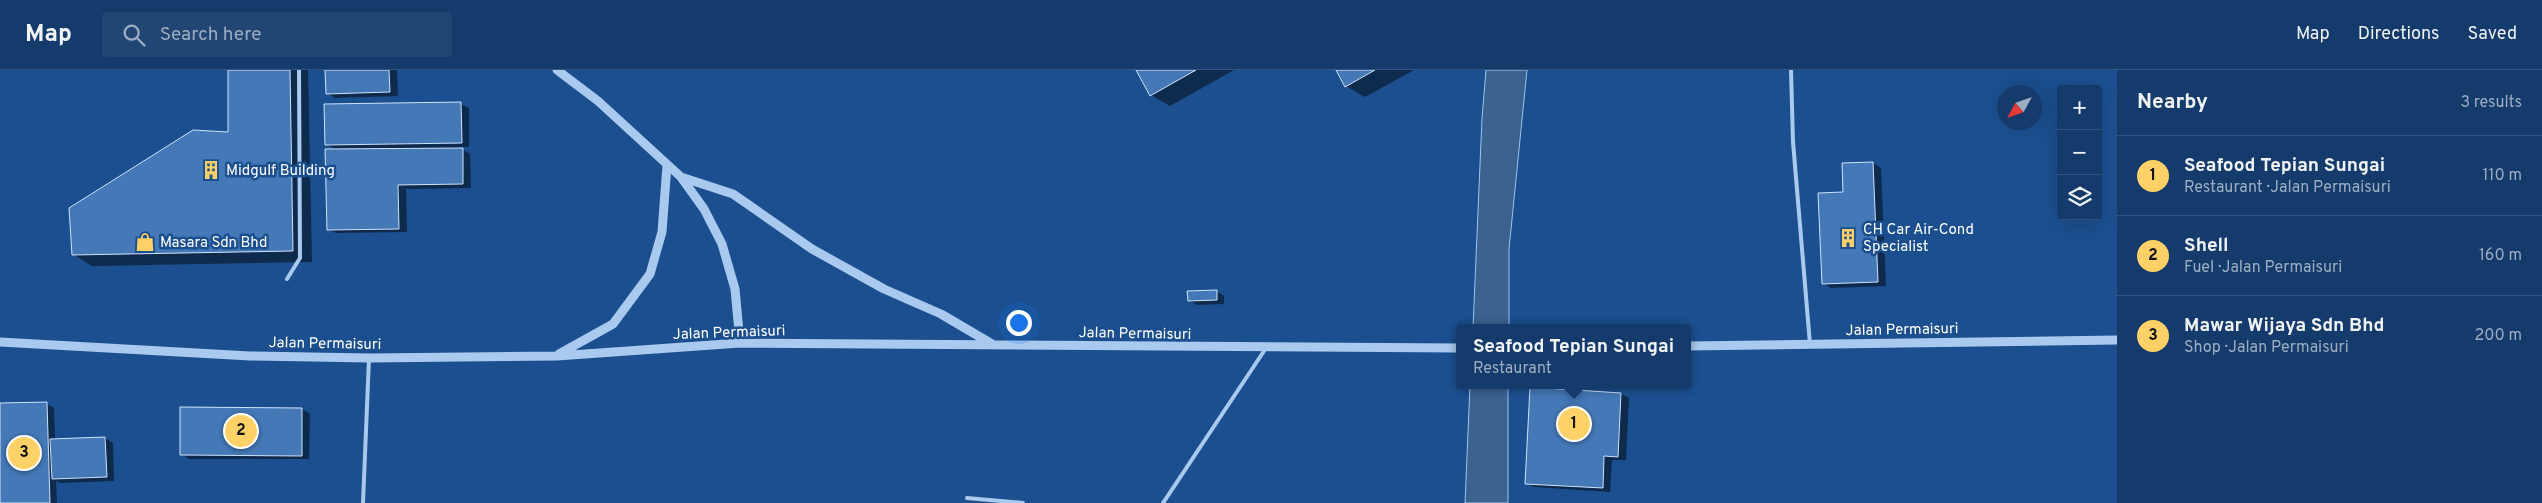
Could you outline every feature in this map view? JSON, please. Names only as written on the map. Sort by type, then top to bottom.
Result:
[{"type":"street","points":[[557,70],[598,101],[681,177],[704,209],[722,244],[735,289],[740,343]]},
{"type":"street","points":[[557,356],[613,324],[650,274],[662,232],[667,165]]},
{"type":"street","points":[[681,177],[732,194],[812,249],[884,289],[941,314],[994,345]]},
{"type":"street","name":"Jalan Permaisuri","points":[[1691,346],[2117,340]]},
{"type":"street","name":"Jalan Permaisuri","points":[[0,342],[250,356],[369,358],[557,356],[740,343],[1456,348]]},
{"type":"lane","points":[[287,279],[300,258],[299,70]]},
{"type":"lane","points":[[1791,70],[1792,142],[1810,344]]},
{"type":"lane","points":[[1163,503],[1266,348]]},
{"type":"lane","points":[[363,503],[369,358]]},
{"type":"lane","points":[[967,498],[1023,503]]},
{"type":"water","points":[[1486,70],[1527,70],[1509,249],[1509,324],[1473,324],[1482,118]]},
{"type":"water","points":[[1470,389],[1508,389],[1508,503],[1465,503]]},
{"type":"building","name":"Midgulf Building","points":[[228,70],[290,70],[293,251],[72,255],[69,208],[193,130],[228,132]]},
{"type":"building","points":[[325,70],[389,70],[390,92],[326,94]]},
{"type":"building","points":[[1136,70],[1196,70],[1150,96]]},
{"type":"building","points":[[1336,70],[1375,70],[1345,87]]},
{"type":"building","points":[[461,102],[462,143],[325,145],[324,104]]},
{"type":"building","points":[[463,148],[463,184],[398,185],[399,229],[327,230],[325,149]]},
{"type":"building","name":"CH Car Air-Cond Specialist","points":[[1873,162],[1878,282],[1822,284],[1818,193],[1843,192],[1842,163]]},
{"type":"building","points":[[1217,290],[1217,300],[1188,301],[1187,291]]},
{"type":"building","points":[[1530,389],[1621,393],[1618,457],[1604,456],[1603,488],[1525,484]]},
{"type":"building","points":[[47,402],[50,503],[0,503],[0,403]]},
{"type":"building","points":[[180,407],[302,408],[302,456],[180,455]]},
{"type":"building","points":[[105,437],[107,477],[52,479],[50,439]]},
{"type":"place","name":"Midgulf Building","points":[[211,170]]},
{"type":"place","name":"CH Car Air-Cond Specialist","points":[[1848,238]]},
{"type":"place","name":"Masara Sdn Bhd","points":[[145,242]]},
{"type":"place","name":"Seafood Tepian Sungai","points":[[1574,424]]},
{"type":"place","name":"Shell","points":[[241,431]]},
{"type":"place","name":"Mawar Wijaya Sdn Bhd","points":[[24,453]]}]
